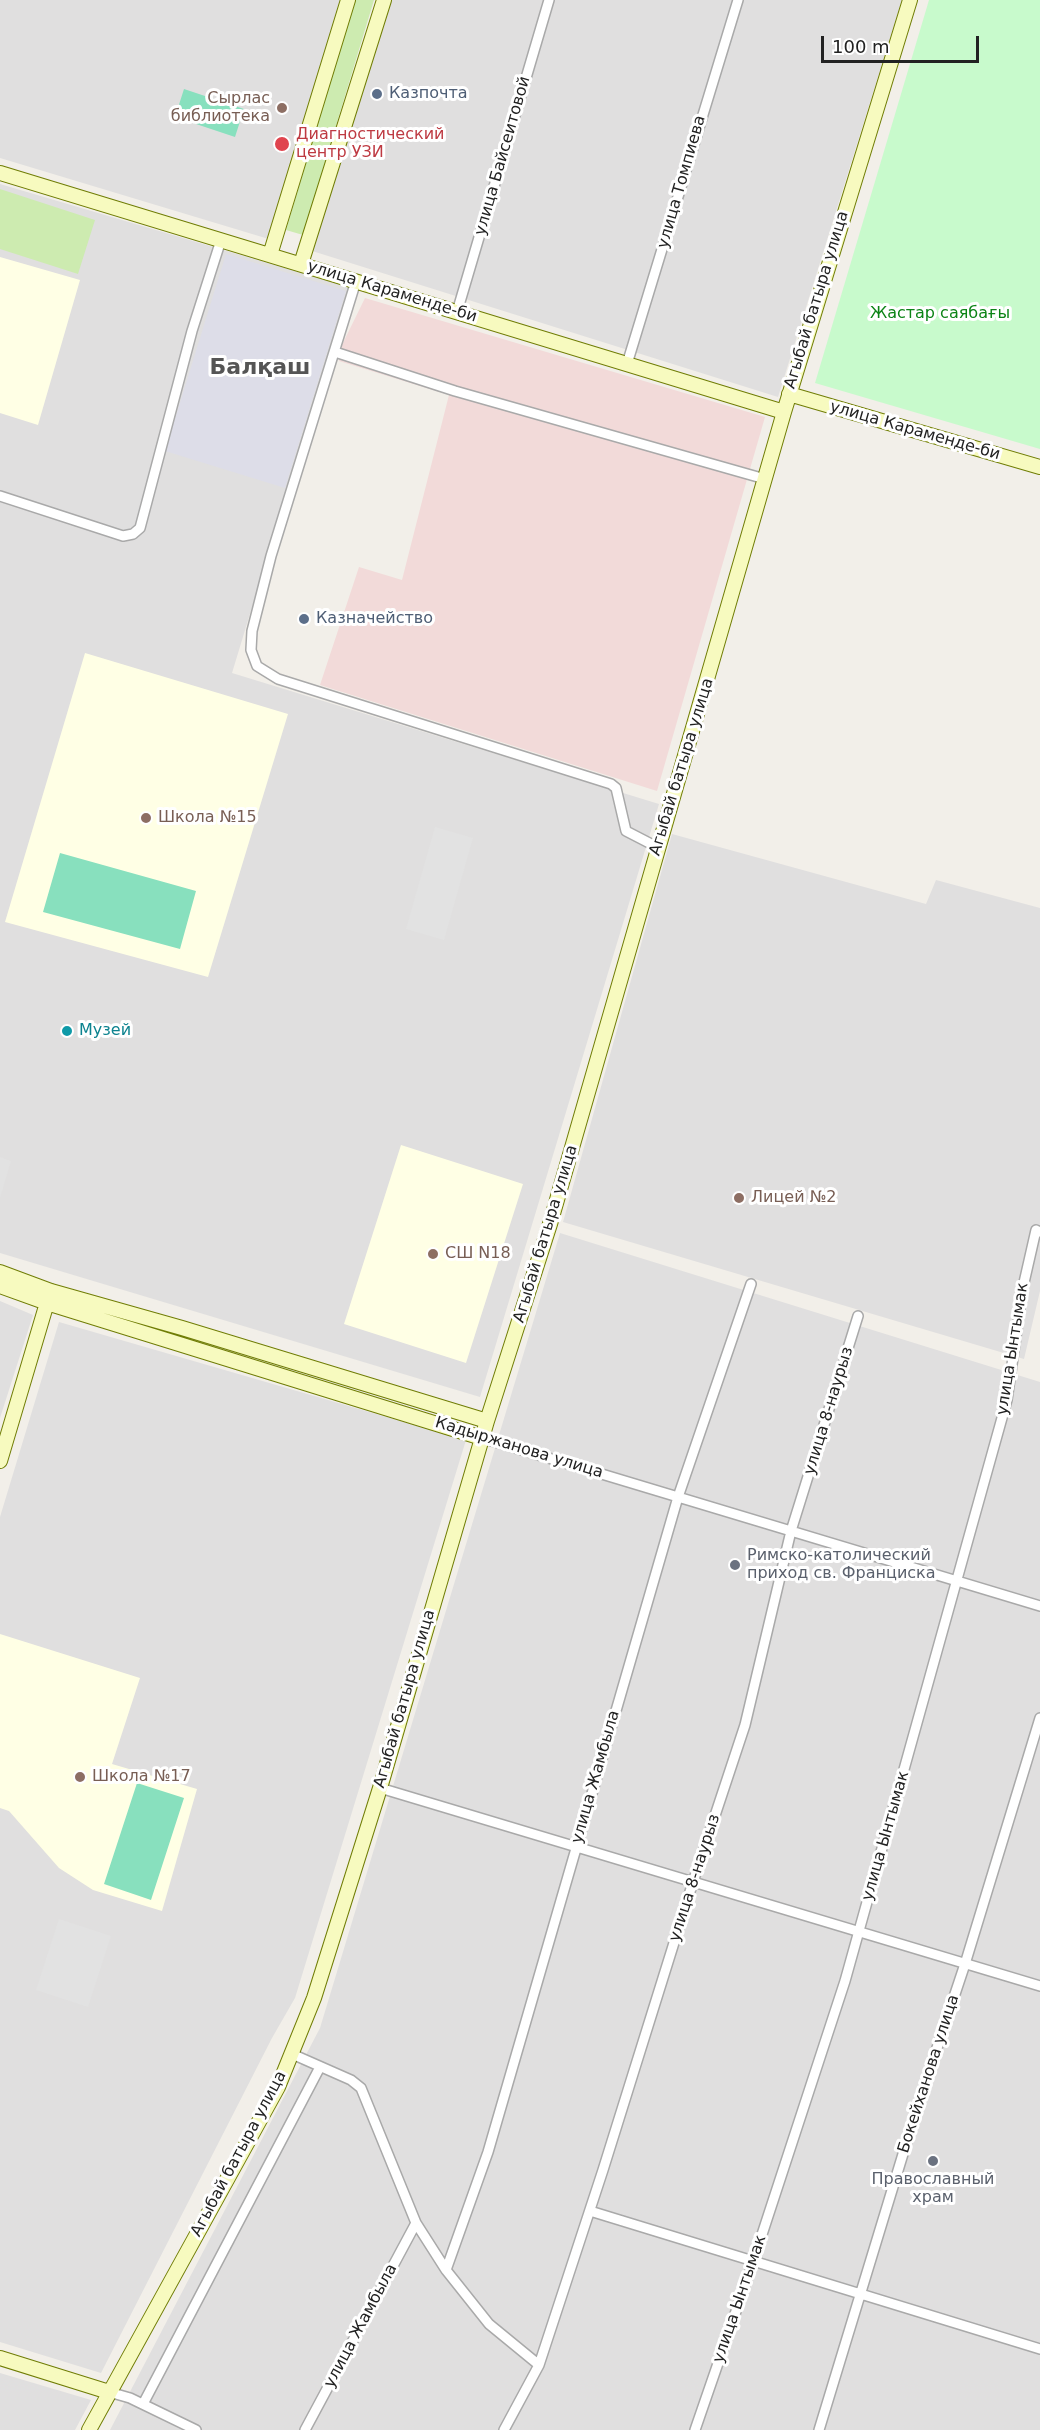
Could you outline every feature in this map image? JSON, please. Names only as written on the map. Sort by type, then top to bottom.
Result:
[{"type":"main road","points":[[270,255],[348,0]]},
{"type":"main road","points":[[301,264],[384,0]]},
{"type":"main road","name":"Агыбай батыра улица","points":[[89,2430],[278,2087],[314,1998],[380,1788],[487,1421],[549,1224],[789,394],[910,0]]},
{"type":"main road","name":"улица Караменде-би","points":[[0,172],[784,412]]},
{"type":"main road","name":"улица Караменде-би","points":[[789,394],[1040,467]]},
{"type":"main road","name":"Кадыржанова улица","points":[[0,1272],[49,1297],[482,1438]]},
{"type":"main road","name":"Кадыржанова улица","points":[[0,1286],[182,1328],[487,1421]]},
{"type":"main road","points":[[0,1461],[49,1297]]},
{"type":"main road","points":[[0,2358],[109,2392]]},
{"type":"street","name":"улица Байсеитовой","points":[[457,312],[549,0]]},
{"type":"street","name":"улица Томпиева","points":[[627,364],[738,0]]},
{"type":"street","points":[[0,496],[123,536],[133,534],[140,528],[192,331],[221,240]]},
{"type":"street","points":[[356,281],[271,556],[252,631],[251,650],[257,666],[278,679],[611,784],[616,788],[626,831],[657,848]]},
{"type":"street","points":[[335,352],[455,391],[765,479]]},
{"type":"street","name":"улица Ынтымак","points":[[695,2430],[753,2262],[859,1932],[1007,1400],[1023,1287],[1038,1231]]},
{"type":"street","name":"улица Жамбыла","points":[[446,2270],[488,2152],[678,1497],[751,1284]]},
{"type":"street","name":"улица 8-наурыз","points":[[504,2430],[539,2365],[745,1725],[791,1531],[858,1316]]},
{"type":"street","name":"Кадыржанова улица","points":[[482,1438],[1040,1606]]},
{"type":"street","name":"Бокейханова улица","points":[[819,2430],[917,2108],[965,1964],[1040,1718]]},
{"type":"street","points":[[380,1788],[1040,1986]]},
{"type":"street","points":[[292,2055],[351,2080],[361,2088],[416,2223],[446,2270],[489,2324],[539,2365]]},
{"type":"street","points":[[143,2404],[320,2067]]},
{"type":"street","points":[[590,2211],[1040,2349]]},
{"type":"street","name":"улица Жамбыла","points":[[305,2430],[416,2223]]},
{"type":"street","points":[[109,2392],[143,2404],[196,2430]]},
{"type":"shaded area","points":[[0,0],[345,0],[272,240],[0,158]]},
{"type":"shaded area","points":[[392,0],[902,0],[778,397],[309,250]]},
{"type":"shaded area","points":[[0,184],[349,287],[232,673],[659,804],[480,1397],[0,1253]]},
{"type":"shaded area","points":[[226,254],[346,291],[285,488],[165,451]]},
{"type":"shaded area","points":[[0,257],[80,280],[38,425],[0,413]]},
{"type":"shaded area","points":[[365,298],[765,417],[657,791],[320,685],[359,567],[402,580],[449,395],[339,361],[342,345]]},
{"type":"shaded area","name":"Школа №15","points":[[85,653],[288,714],[208,977],[5,922]]},
{"type":"shaded area","points":[[435,827],[473,838],[444,940],[406,929]]},
{"type":"shaded area","points":[[672,834],[926,904],[936,880],[1040,908],[1040,1291],[1024,1359],[563,1222]]},
{"type":"shaded area","name":"СШ N18","points":[[401,1145],[523,1184],[466,1363],[344,1324]]},
{"type":"shaded area","points":[[0,1157],[11,1161],[0,1198]]},
{"type":"shaded area","points":[[560,1233],[1040,1382],[1040,2430],[110,2430],[320,2028]]},
{"type":"shaded area","points":[[0,1301],[33,1315],[0,1418]]},
{"type":"shaded area","points":[[59,1322],[466,1440],[295,1998],[272,2038],[101,2373],[0,2342],[0,1517]]},
{"type":"shaded area","name":"Школа №17","points":[[0,1634],[140,1678],[112,1764],[197,1789],[162,1911],[93,1890],[59,1868],[9,1811],[0,1808]]},
{"type":"shaded area","points":[[59,1919],[111,1936],[88,2007],[36,1990]]},
{"type":"shaded area","points":[[0,2373],[91,2400],[75,2430],[0,2430]]},
{"type":"green space","points":[[355,0],[374,0],[303,235],[286,230]]},
{"type":"green space","name":"Жастар саябағы","points":[[929,0],[1040,0],[1040,449],[815,383]]},
{"type":"green space","points":[[184,89],[244,109],[235,137],[175,117]]},
{"type":"green space","points":[[0,189],[95,220],[78,274],[0,249]]},
{"type":"green space","points":[[60,853],[196,891],[180,949],[43,912]]},
{"type":"green space","points":[[137,1783],[184,1798],[151,1900],[104,1884]]},
{"type":"place","name":"Казпочта","points":[[377,94]]},
{"type":"place","name":"Сырлас библиотека","points":[[282,108]]},
{"type":"place","name":"Диагностический центр УЗИ","points":[[282,144]]},
{"type":"place","name":"Казначейство","points":[[304,619]]},
{"type":"place","name":"Школа №15","points":[[146,818]]},
{"type":"place","name":"Музей","points":[[67,1031]]},
{"type":"place","name":"Лицей №2","points":[[739,1198]]},
{"type":"place","name":"СШ N18","points":[[433,1254]]},
{"type":"place","name":"Римско-католический приход св. Франциска","points":[[735,1565]]},
{"type":"place","name":"Школа №17","points":[[80,1777]]},
{"type":"place","name":"Православный храм","points":[[933,2161]]},
{"type":"district","name":"Балқаш","points":[[260,368]]}]
